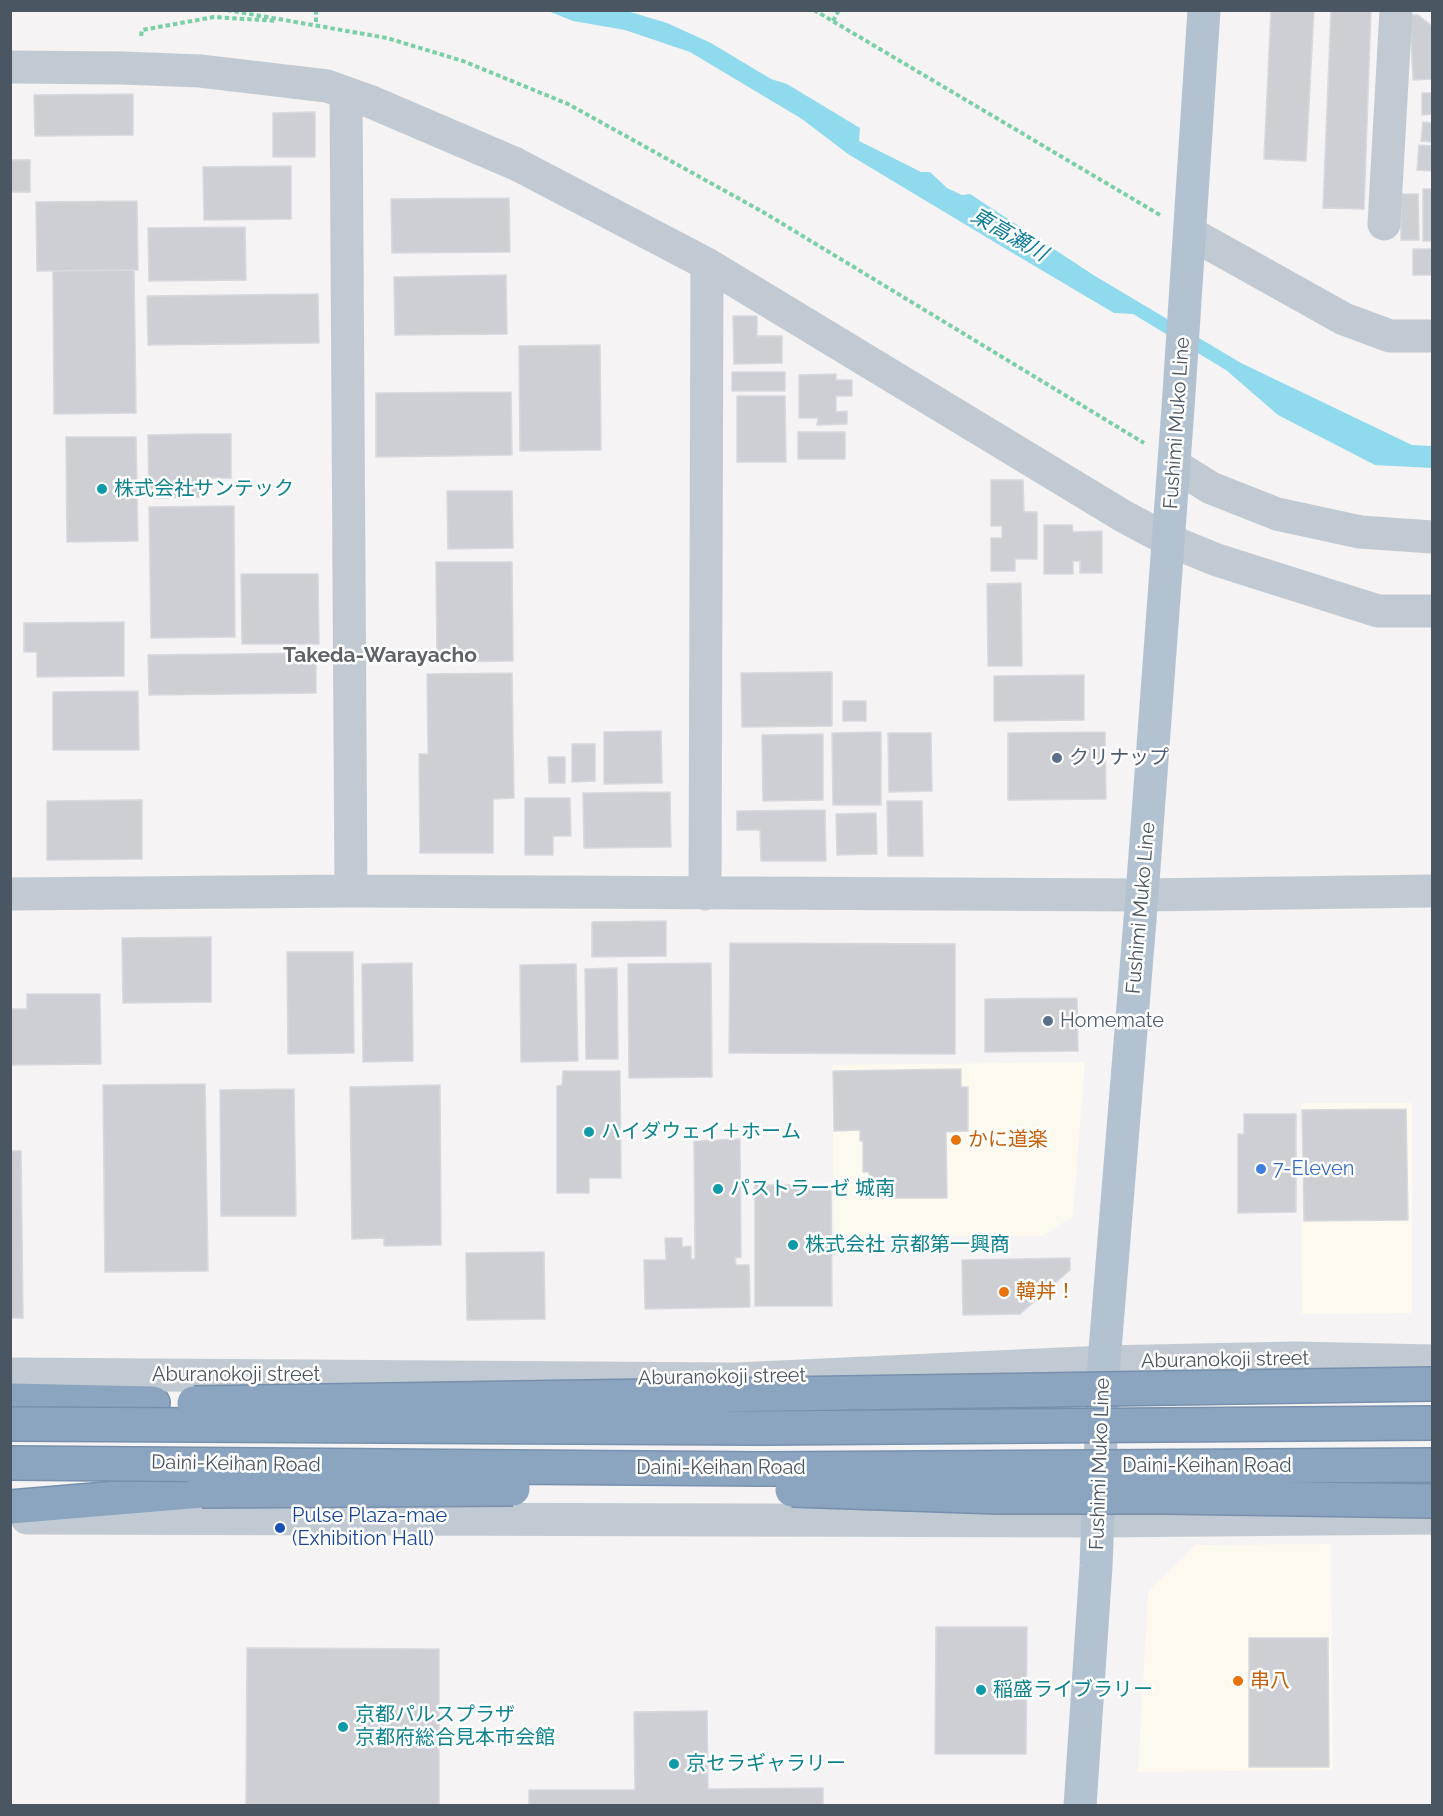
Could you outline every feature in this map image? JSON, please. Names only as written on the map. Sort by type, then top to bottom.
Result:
[{"type":"highway","points":[[10,1400],[153,1403],[1432,1384]]},
{"type":"highway","name":"Daini-Keihan Road","points":[[10,1424],[762,1428],[1432,1424]]},
{"type":"highway","name":"Daini-Keihan Road","points":[[10,1463],[763,1469],[1432,1464]]},
{"type":"highway","points":[[10,1507],[202,1491],[762,1489],[998,1497],[1432,1501]]},
{"type":"main road","name":"Fushimi Muko Line","points":[[1080,1806],[1098,1521],[1104,1362],[1174,465],[1204,10]]},
{"type":"street","points":[[1384,224],[1396,10]]},
{"type":"street","points":[[10,67],[200,71],[327,86],[346,93],[516,164],[707,264],[1113,510],[1168,540],[1217,560],[1378,611],[1432,611]]},
{"type":"street","points":[[346,93],[351,891]]},
{"type":"street","points":[[1189,245],[1344,319],[1390,336],[1432,336]]},
{"type":"street","points":[[705,894],[707,264]]},
{"type":"street","points":[[1174,465],[1211,488],[1277,514],[1360,532],[1432,537]]},
{"type":"street","points":[[10,894],[351,891],[1142,895],[1432,891]]},
{"type":"street","name":"Aburanokoji street","points":[[10,1374],[736,1379],[1104,1362],[1294,1358],[1432,1361]]},
{"type":"street","points":[[10,1518],[1098,1521],[1432,1518]]},
{"type":"path","points":[[227,10],[387,38],[463,61],[568,104],[763,212],[1136,437],[1174,465]]},
{"type":"path","points":[[316,10],[316,25]]},
{"type":"path","points":[[814,10],[1189,245]]},
{"type":"path","points":[[832,21],[839,10]]},
{"type":"path","points":[[141,41],[142,30],[214,17],[299,22]]},
{"type":"shaded area","name":"かに道楽","points":[[1085,1062],[1073,1216],[1043,1236],[834,1237],[832,1065]]},
{"type":"shaded area","points":[[1301,1103],[1412,1103],[1412,1313],[1302,1314]]},
{"type":"shaded area","name":"串八","points":[[1331,1544],[1333,1770],[1138,1772],[1148,1592],[1196,1545]]},
{"type":"water","name":"東高瀬川","points":[[548,11],[627,11],[667,23],[711,43],[771,79],[787,84],[860,128],[859,141],[921,172],[930,172],[947,188],[962,195],[970,194],[1095,276],[1241,363],[1412,445],[1432,446],[1432,468],[1375,465],[1278,415],[1226,370],[1133,314],[1114,313],[1016,255],[848,154],[802,119],[690,52],[625,30],[573,21]]},
{"type":"building","points":[[1271,10],[1314,10],[1306,161],[1264,159]]},
{"type":"building","points":[[1331,10],[1371,10],[1364,209],[1323,208]]},
{"type":"building","points":[[1410,15],[1418,15],[1432,26],[1432,79],[1413,80]]},
{"type":"building","points":[[1422,93],[1432,93],[1432,114],[1422,115]]},
{"type":"building","points":[[133,94],[133,135],[35,136],[34,95]]},
{"type":"building","points":[[315,112],[315,157],[273,157],[273,113]]},
{"type":"building","points":[[1423,122],[1432,123],[1432,142],[1421,141]]},
{"type":"building","points":[[1419,145],[1432,146],[1432,171],[1417,170]]},
{"type":"building","points":[[10,160],[30,160],[30,192],[10,192]]},
{"type":"building","points":[[291,166],[291,219],[204,220],[203,167]]},
{"type":"building","points":[[1423,189],[1432,189],[1432,241],[1423,241]]},
{"type":"building","points":[[1401,194],[1418,194],[1419,240],[1401,240]]},
{"type":"building","points":[[509,198],[510,252],[392,253],[391,199]]},
{"type":"building","points":[[137,201],[138,270],[37,271],[36,202]]},
{"type":"building","points":[[245,227],[246,280],[149,281],[148,228]]},
{"type":"building","points":[[1413,249],[1432,249],[1432,275],[1413,275]]},
{"type":"building","points":[[134,270],[136,413],[54,414],[53,271]]},
{"type":"building","points":[[506,275],[507,334],[395,335],[394,277]]},
{"type":"building","points":[[318,294],[319,343],[148,345],[147,296]]},
{"type":"building","points":[[733,316],[757,316],[757,336],[782,336],[782,363],[734,364]]},
{"type":"building","points":[[600,345],[601,450],[520,451],[519,346]]},
{"type":"building","points":[[732,372],[785,372],[785,391],[732,391]]},
{"type":"building","points":[[836,374],[836,380],[852,380],[852,396],[836,396],[836,412],[847,411],[847,424],[817,425],[818,418],[799,418],[799,375]]},
{"type":"building","points":[[511,392],[512,455],[376,457],[376,393]]},
{"type":"building","points":[[737,396],[785,396],[786,462],[737,462]]},
{"type":"building","points":[[798,432],[845,432],[845,459],[798,459]]},
{"type":"building","points":[[231,434],[231,478],[202,478],[202,497],[149,498],[148,435]]},
{"type":"building","name":"株式会社サンテック","points":[[66,437],[136,437],[138,541],[67,542]]},
{"type":"building","points":[[991,480],[1023,480],[1024,512],[1037,512],[1037,559],[1015,559],[1015,571],[991,571],[991,538],[1002,538],[1002,526],[991,526]]},
{"type":"building","points":[[447,491],[512,491],[513,548],[448,549]]},
{"type":"building","points":[[234,506],[235,637],[151,638],[149,507]]},
{"type":"building","points":[[1044,525],[1072,525],[1073,532],[1102,531],[1102,573],[1080,573],[1080,561],[1073,561],[1073,574],[1044,574]]},
{"type":"building","points":[[436,562],[512,562],[513,661],[437,662]]},
{"type":"building","points":[[241,574],[318,574],[319,644],[242,644]]},
{"type":"building","points":[[1021,583],[1022,666],[988,666],[987,584]]},
{"type":"building","points":[[124,622],[124,676],[37,677],[37,652],[24,652],[24,623]]},
{"type":"building","points":[[316,653],[316,693],[149,695],[148,655]]},
{"type":"building","points":[[832,672],[832,726],[742,727],[741,673]]},
{"type":"building","points":[[512,673],[514,798],[493,799],[493,853],[420,853],[419,754],[428,754],[427,674]]},
{"type":"building","points":[[1084,675],[1084,720],[994,721],[994,676]]},
{"type":"building","points":[[138,691],[139,750],[53,750],[53,692]]},
{"type":"building","points":[[843,701],[866,701],[866,721],[843,721]]},
{"type":"building","points":[[661,731],[662,783],[604,784],[604,732]]},
{"type":"building","points":[[881,732],[881,805],[833,805],[832,733]]},
{"type":"building","points":[[1105,732],[1106,799],[1008,800],[1008,733]]},
{"type":"building","points":[[888,733],[931,733],[932,791],[889,792]]},
{"type":"building","points":[[823,734],[823,800],[763,801],[762,735]]},
{"type":"building","points":[[572,744],[595,744],[595,781],[572,782]]},
{"type":"building","points":[[548,757],[565,757],[565,783],[549,783]]},
{"type":"building","points":[[670,792],[671,847],[584,848],[583,793]]},
{"type":"building","points":[[525,798],[570,798],[571,836],[553,836],[553,855],[525,855]]},
{"type":"building","points":[[142,800],[142,859],[47,860],[47,801]]},
{"type":"building","points":[[887,801],[922,801],[923,856],[888,856]]},
{"type":"building","points":[[825,810],[826,861],[761,861],[760,830],[737,830],[737,811]]},
{"type":"building","points":[[876,813],[877,854],[837,855],[836,814]]},
{"type":"building","points":[[666,921],[666,956],[592,957],[592,922]]},
{"type":"building","points":[[211,937],[211,1002],[123,1003],[122,938]]},
{"type":"building","points":[[730,943],[955,944],[955,1054],[729,1053]]},
{"type":"building","points":[[287,952],[353,952],[354,1053],[288,1054]]},
{"type":"building","points":[[412,963],[413,1061],[363,1062],[362,964]]},
{"type":"building","points":[[711,963],[712,1077],[629,1078],[628,964]]},
{"type":"building","points":[[576,964],[578,1061],[521,1062],[520,965]]},
{"type":"building","points":[[617,968],[618,1059],[586,1059],[585,969]]},
{"type":"building","points":[[27,994],[100,994],[101,1064],[10,1065],[10,1009],[27,1009]]},
{"type":"building","points":[[1077,998],[1078,1051],[985,1052],[985,999]]},
{"type":"building","points":[[961,1069],[961,1087],[968,1087],[968,1131],[946,1132],[947,1198],[869,1198],[869,1172],[863,1172],[863,1141],[860,1141],[860,1130],[834,1131],[833,1071]]},
{"type":"building","name":"ハイダウェイ＋ホーム","points":[[563,1071],[620,1071],[621,1178],[589,1178],[589,1193],[557,1193],[557,1086],[562,1085]]},
{"type":"building","points":[[205,1084],[208,1271],[105,1272],[103,1085]]},
{"type":"building","points":[[440,1085],[441,1245],[384,1246],[384,1238],[352,1239],[350,1087]]},
{"type":"building","points":[[294,1089],[296,1216],[221,1216],[220,1090]]},
{"type":"building","points":[[1406,1109],[1408,1220],[1304,1221],[1302,1110]]},
{"type":"building","points":[[1244,1114],[1296,1114],[1296,1212],[1238,1213],[1238,1134],[1244,1134]]},
{"type":"building","name":"パストラーゼ 城南","points":[[740,1139],[741,1257],[735,1258],[736,1265],[749,1265],[750,1307],[645,1309],[644,1260],[666,1260],[665,1238],[682,1238],[682,1247],[691,1246],[691,1259],[695,1259],[694,1141]]},
{"type":"building","points":[[10,1151],[21,1151],[23,1318],[10,1318]]},
{"type":"building","name":"株式会社 京都第一興商","points":[[755,1185],[831,1185],[832,1306],[755,1306]]},
{"type":"building","points":[[544,1252],[545,1319],[467,1320],[466,1253]]},
{"type":"building","name":"韓丼！","points":[[1070,1258],[1070,1270],[1020,1314],[963,1315],[962,1260]]},
{"type":"building","name":"稲盛ライブラリー","points":[[936,1627],[1027,1627],[1026,1754],[935,1754]]},
{"type":"building","points":[[1249,1638],[1328,1638],[1329,1767],[1249,1767]]},
{"type":"building","name":"京都パルスプラザ 京都府総合見本市会館","points":[[247,1648],[439,1649],[439,1806],[246,1806]]},
{"type":"building","points":[[707,1711],[708,1789],[823,1788],[823,1806],[529,1806],[529,1790],[635,1790],[634,1712]]},
{"type":"place","name":"株式会社サンテック","points":[[102,489]]},
{"type":"place","name":"クリナップ","points":[[1057,758]]},
{"type":"place","name":"Homemate","points":[[1048,1021]]},
{"type":"place","name":"ハイダウェイ＋ホーム","points":[[589,1132]]},
{"type":"place","name":"かに道楽","points":[[956,1140]]},
{"type":"place","name":"7-Eleven","points":[[1261,1169]]},
{"type":"place","name":"パストラーゼ 城南","points":[[718,1189]]},
{"type":"place","name":"株式会社 京都第一興商","points":[[793,1245]]},
{"type":"place","name":"韓丼！","points":[[1004,1292]]},
{"type":"place","name":"Pulse Plaza-mae (Exhibition Hall)","points":[[280,1528]]},
{"type":"place","name":"串八","points":[[1238,1681]]},
{"type":"place","name":"稲盛ライブラリー","points":[[981,1690]]},
{"type":"place","name":"京都パルスプラザ 京都府総合見本市会館","points":[[343,1727]]},
{"type":"place","name":"京セラギャラリー","points":[[674,1764]]},
{"type":"district","name":"Takeda-Warayacho","points":[[380,656]]}]
